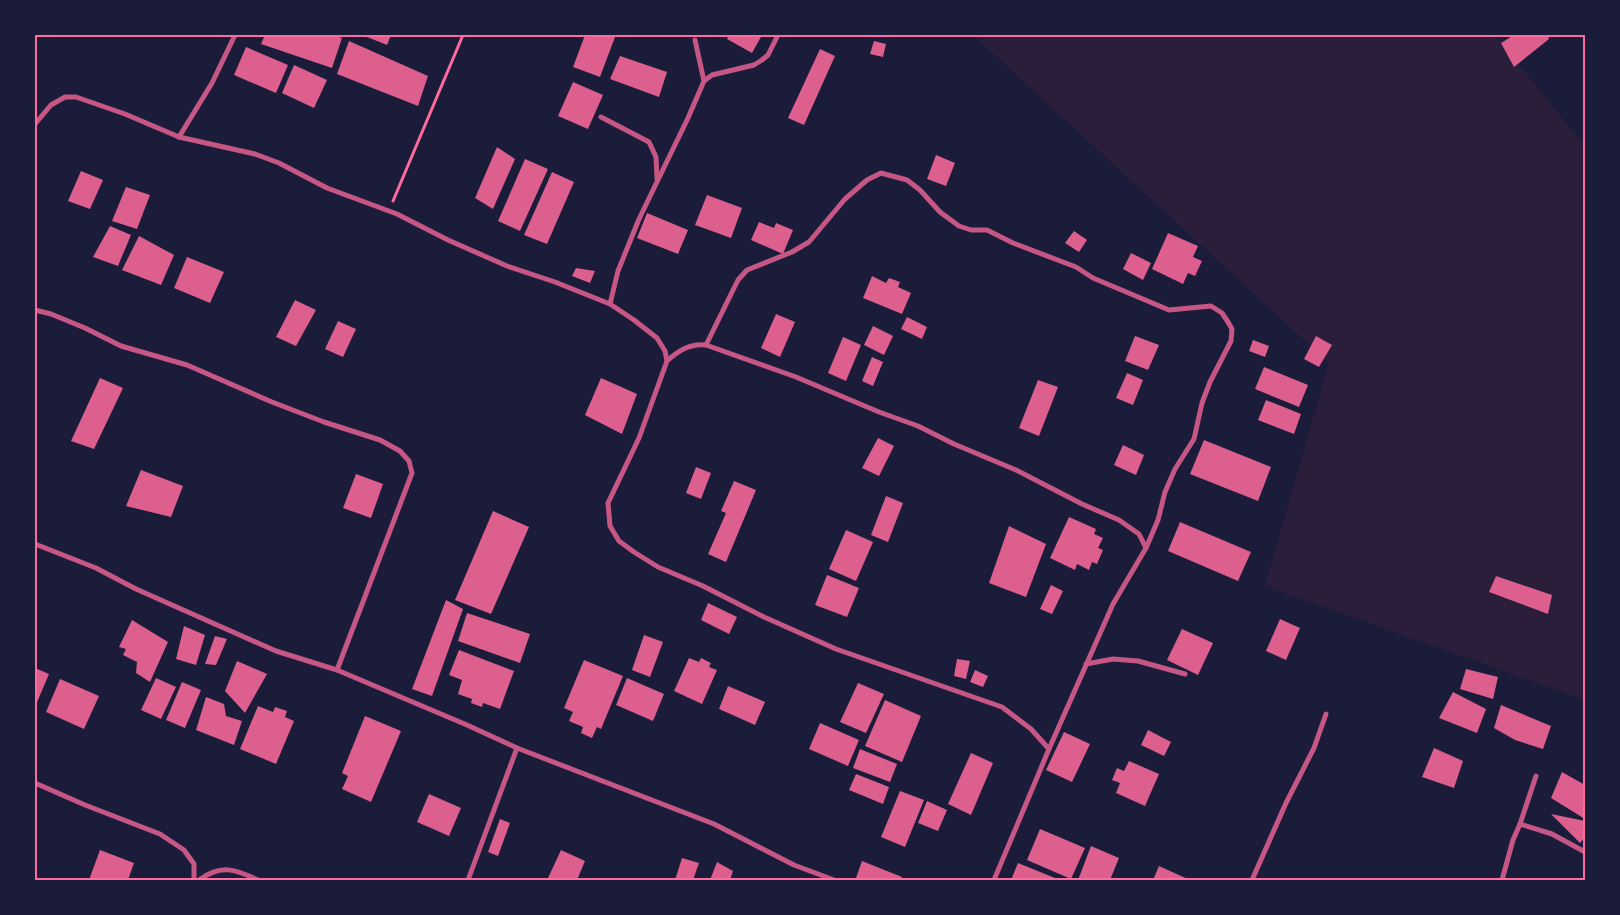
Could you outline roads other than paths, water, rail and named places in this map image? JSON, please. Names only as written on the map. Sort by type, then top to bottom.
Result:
[{"type":"street","points":[[179,137],[212,83],[235,35]]},
{"type":"street","points":[[610,304],[618,271],[639,219],[704,81],[712,75],[754,65],[768,55],[778,35]]},
{"type":"street","points":[[695,40],[704,81]]},
{"type":"street","points":[[35,124],[51,106],[65,97],[76,97],[125,114],[179,137],[255,154],[279,162],[327,188],[388,211],[506,266],[555,282],[610,304],[657,338],[665,351],[667,360],[639,438],[608,503],[610,526],[619,541],[658,567],[703,586],[764,617],[836,649],[1002,708],[1031,729],[1049,749]]},
{"type":"street","points":[[601,118],[649,142],[656,157],[657,180]]},
{"type":"street","points":[[706,345],[742,275],[748,270],[792,252],[809,242],[845,199],[867,180],[881,173],[907,180],[920,190],[940,212],[959,226],[971,230],[987,230],[1014,243],[1076,267],[1093,278],[1169,310],[1211,306],[1222,313],[1232,329],[1231,341],[1210,382],[1202,403],[1194,439],[1175,469],[1165,492],[1158,520],[1146,548],[1113,604],[994,880]]},
{"type":"street","points":[[35,310],[51,314],[85,328],[121,346],[187,365],[272,402],[324,422],[380,440],[400,450],[409,461],[412,473],[337,670]]},
{"type":"street","points":[[667,360],[688,347],[698,344],[706,345],[796,377],[879,412],[918,426],[954,444],[1016,470],[1082,504],[1119,520],[1139,534],[1146,548]]},
{"type":"street","points":[[35,544],[96,568],[170,605],[276,651],[337,670],[517,748],[714,824],[794,865],[834,880]]},
{"type":"street","points":[[1086,664],[1113,659],[1138,661],[1186,674]]},
{"type":"street","points":[[1252,880],[1286,803],[1314,748],[1326,714]]},
{"type":"street","points":[[468,880],[517,748]]},
{"type":"street","points":[[1502,880],[1513,840],[1536,776]]},
{"type":"street","points":[[35,783],[160,834],[184,850],[194,864],[194,880]]},
{"type":"street","points":[[1520,824],[1552,834],[1585,852]]},
{"type":"street","points":[[200,880],[210,872],[224,869],[245,874],[258,880]]}]
